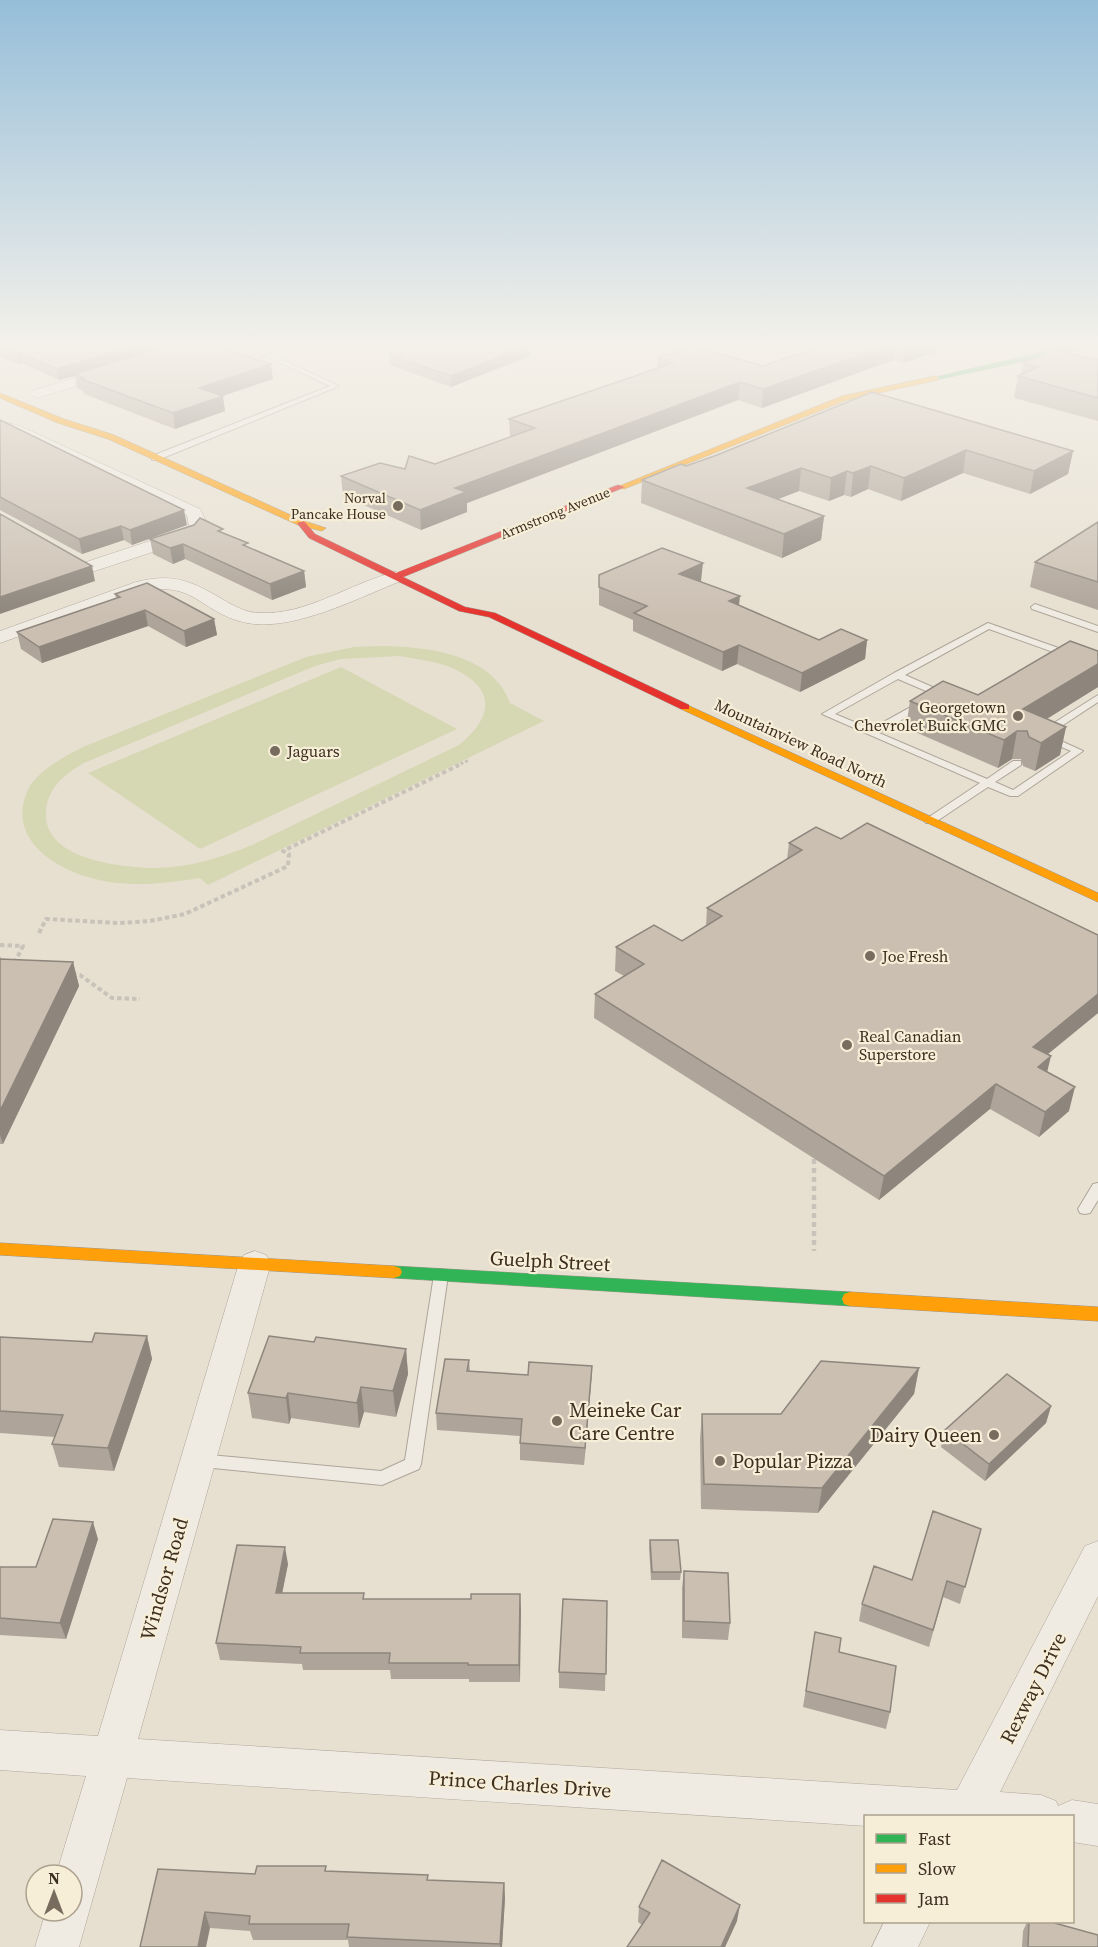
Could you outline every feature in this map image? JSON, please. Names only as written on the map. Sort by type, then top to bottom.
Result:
[{"type":"main road","name":"Mountainview Road North","points":[[107,436],[301,523],[334,531]]},
{"type":"main road","name":"Armstrong Avenue","points":[[395,569],[415,570],[750,436]]},
{"type":"main road","name":"Mountainview Road North","points":[[301,523],[312,536],[395,569],[462,609],[492,615],[1098,898]]},
{"type":"main road","points":[[415,570],[433,579]]},
{"type":"main road","name":"Mountainview Road North","points":[[471,597],[481,601],[492,615]]},
{"type":"main road","name":"Guelph Street","points":[[0,1249],[1098,1314]]},
{"type":"street","points":[[30,436],[194,512],[197,527],[189,534],[89,567]]},
{"type":"street","points":[[69,556],[131,590]]},
{"type":"street","points":[[0,637],[131,590],[166,582],[183,585],[245,617],[271,619],[291,616],[395,569]]},
{"type":"street","name":"Windsor Road","points":[[82,1863],[255,1263]]},
{"type":"street","name":"Rexway Drive","points":[[967,1815],[1098,1558]]},
{"type":"street","name":"Prince Charles Drive","points":[[0,1750],[967,1815]]},
{"type":"street","points":[[1074,1821],[1098,1825]]},
{"type":"street","points":[[57,1947],[64,1923]]},
{"type":"street","points":[[894,1947],[907,1923]]},
{"type":"lane","points":[[155,458],[211,436]]},
{"type":"lane","points":[[1035,607],[1098,629]]},
{"type":"lane","points":[[1098,665],[988,626],[827,714],[1014,794],[1078,751],[1041,735],[1098,698]]},
{"type":"lane","points":[[1052,657],[1061,652]]},
{"type":"lane","points":[[872,733],[945,696],[897,675]]},
{"type":"lane","points":[[1041,747],[1052,740]]},
{"type":"lane","points":[[930,821],[1017,763]]},
{"type":"lane","points":[[1085,1209],[1098,1188]]},
{"type":"lane","points":[[198,1461],[382,1478],[413,1464],[441,1274]]},
{"type":"path","points":[[39,933],[46,919],[119,923],[150,921],[185,914],[288,866],[289,854],[284,851],[469,760]]},
{"type":"path","points":[[0,945],[23,946],[12,969]]},
{"type":"path","points":[[69,974],[80,975],[112,998],[140,999]]},
{"type":"path","points":[[814,1159],[814,1251]]},
{"type":"green space","points":[[354,647],[419,648],[457,656],[489,674],[502,687],[510,703],[544,721],[208,885],[200,878],[140,884],[116,883],[87,877],[53,861],[39,850],[29,837],[23,821],[23,804],[31,784],[48,767],[83,747],[306,657]],"holes":[[[399,656],[450,667],[465,675],[483,693],[484,713],[471,734],[459,745],[252,845],[191,864],[153,868],[103,862],[70,850],[57,840],[48,828],[47,803],[53,789],[64,777],[84,763],[315,666],[341,659]]]},
{"type":"green space","name":"Jaguars","points":[[341,667],[457,729],[200,849],[88,773]]},
{"type":"building","points":[[0,436],[32,436],[184,510],[130,530],[121,526],[79,539],[0,497]]},
{"type":"building","points":[[513,436],[595,436],[455,488],[466,492],[420,510],[341,476],[380,463],[405,469],[409,456],[435,464]]},
{"type":"building","points":[[764,436],[1021,436],[1073,451],[1034,471],[966,450],[904,478],[871,466],[853,473],[847,471],[831,478],[801,468],[747,488],[824,516],[784,534],[642,480],[681,464],[686,466]]},
{"type":"building","points":[[0,514],[92,566],[0,597]]},
{"type":"building","points":[[200,518],[223,529],[218,531],[248,543],[243,545],[304,571],[270,584],[183,544],[170,548],[150,539],[194,525]]},
{"type":"building","points":[[1098,522],[1098,582],[1035,562]]},
{"type":"building","points":[[662,548],[703,563],[679,574],[740,596],[729,601],[819,640],[841,629],[867,640],[802,673],[739,645],[723,652],[634,613],[647,606],[599,587],[599,575]]},
{"type":"building","points":[[147,583],[214,619],[184,631],[145,610],[39,647],[17,632],[120,597],[115,594]]},
{"type":"building","points":[[1070,641],[1098,651],[1098,664],[1023,709],[1066,727],[1041,743],[1029,737],[1027,731],[1017,731],[1004,740],[910,701],[943,681],[978,695]]},
{"type":"building","name":"Real Canadian Superstore","points":[[867,823],[1098,935],[1098,994],[1033,1047],[1051,1056],[1038,1067],[1075,1087],[1045,1112],[996,1084],[884,1176],[595,994],[644,964],[616,947],[654,925],[682,941],[722,916],[707,908],[802,850],[789,843],[816,827],[841,839]]},
{"type":"building","points":[[0,959],[73,962],[0,1111]]},
{"type":"building","points":[[95,1333],[147,1336],[108,1448],[52,1444],[63,1415],[0,1411],[0,1337],[92,1342]]},
{"type":"building","points":[[269,1336],[314,1342],[316,1337],[406,1349],[393,1391],[361,1387],[357,1403],[288,1393],[286,1398],[248,1393]]},
{"type":"building","points":[[445,1359],[469,1360],[467,1371],[528,1375],[529,1362],[592,1366],[585,1448],[520,1443],[522,1419],[436,1413]]},
{"type":"building","points":[[821,1361],[919,1368],[822,1488],[704,1484],[702,1414],[781,1414]]},
{"type":"building","name":"Dairy Queen","points":[[1007,1374],[1051,1406],[989,1464],[945,1430]]},
{"type":"building","points":[[933,1511],[981,1529],[965,1587],[947,1581],[933,1630],[862,1604],[874,1566],[912,1580]]},
{"type":"building","points":[[53,1519],[93,1522],[60,1623],[0,1618],[0,1567],[36,1567]]},
{"type":"building","points":[[650,1540],[678,1540],[681,1572],[652,1572]]},
{"type":"building","points":[[237,1545],[285,1547],[276,1593],[364,1593],[363,1599],[471,1599],[471,1594],[520,1594],[519,1665],[389,1663],[390,1653],[300,1653],[301,1647],[216,1643]]},
{"type":"building","points":[[684,1571],[728,1573],[730,1623],[684,1621]]},
{"type":"building","points":[[563,1599],[607,1601],[606,1674],[559,1672]]},
{"type":"building","points":[[815,1632],[841,1638],[839,1652],[896,1666],[890,1712],[806,1691]]},
{"type":"building","points":[[662,1860],[740,1905],[721,1947],[627,1947],[650,1913],[639,1907]]},
{"type":"building","points":[[257,1866],[326,1866],[325,1871],[428,1875],[427,1880],[504,1883],[500,1944],[347,1937],[349,1924],[249,1924],[250,1916],[205,1912],[198,1947],[140,1947],[158,1869],[255,1874]]},
{"type":"building","points":[[1029,1923],[1055,1923],[1098,1935],[1098,1947],[1028,1947]]},
{"type":"traffic: fast","points":[[394,1272],[850,1299]]},
{"type":"traffic: slow","points":[[107,436],[301,523],[322,528]]},
{"type":"traffic: slow","points":[[621,487],[750,436]]},
{"type":"traffic: slow","points":[[685,707],[1098,898]]},
{"type":"traffic: slow","points":[[0,1249],[394,1272]]},
{"type":"traffic: slow","points":[[850,1299],[1098,1314]]},
{"type":"traffic: jam","points":[[395,577],[621,487]]},
{"type":"traffic: jam","points":[[301,523],[312,536],[462,609],[492,615],[685,707]]},
{"type":"place","name":"Norval Pancake House","points":[[398,506]]},
{"type":"place","name":"Georgetown Chevrolet Buick GMC","points":[[1018,716]]},
{"type":"place","name":"Jaguars","points":[[275,751]]},
{"type":"place","name":"Joe Fresh","points":[[870,956]]},
{"type":"place","name":"Real Canadian Superstore","points":[[847,1045]]},
{"type":"place","name":"Meineke Car Care Centre","points":[[557,1421]]},
{"type":"place","name":"Dairy Queen","points":[[994,1435]]},
{"type":"place","name":"Popular Pizza","points":[[720,1461]]}]
